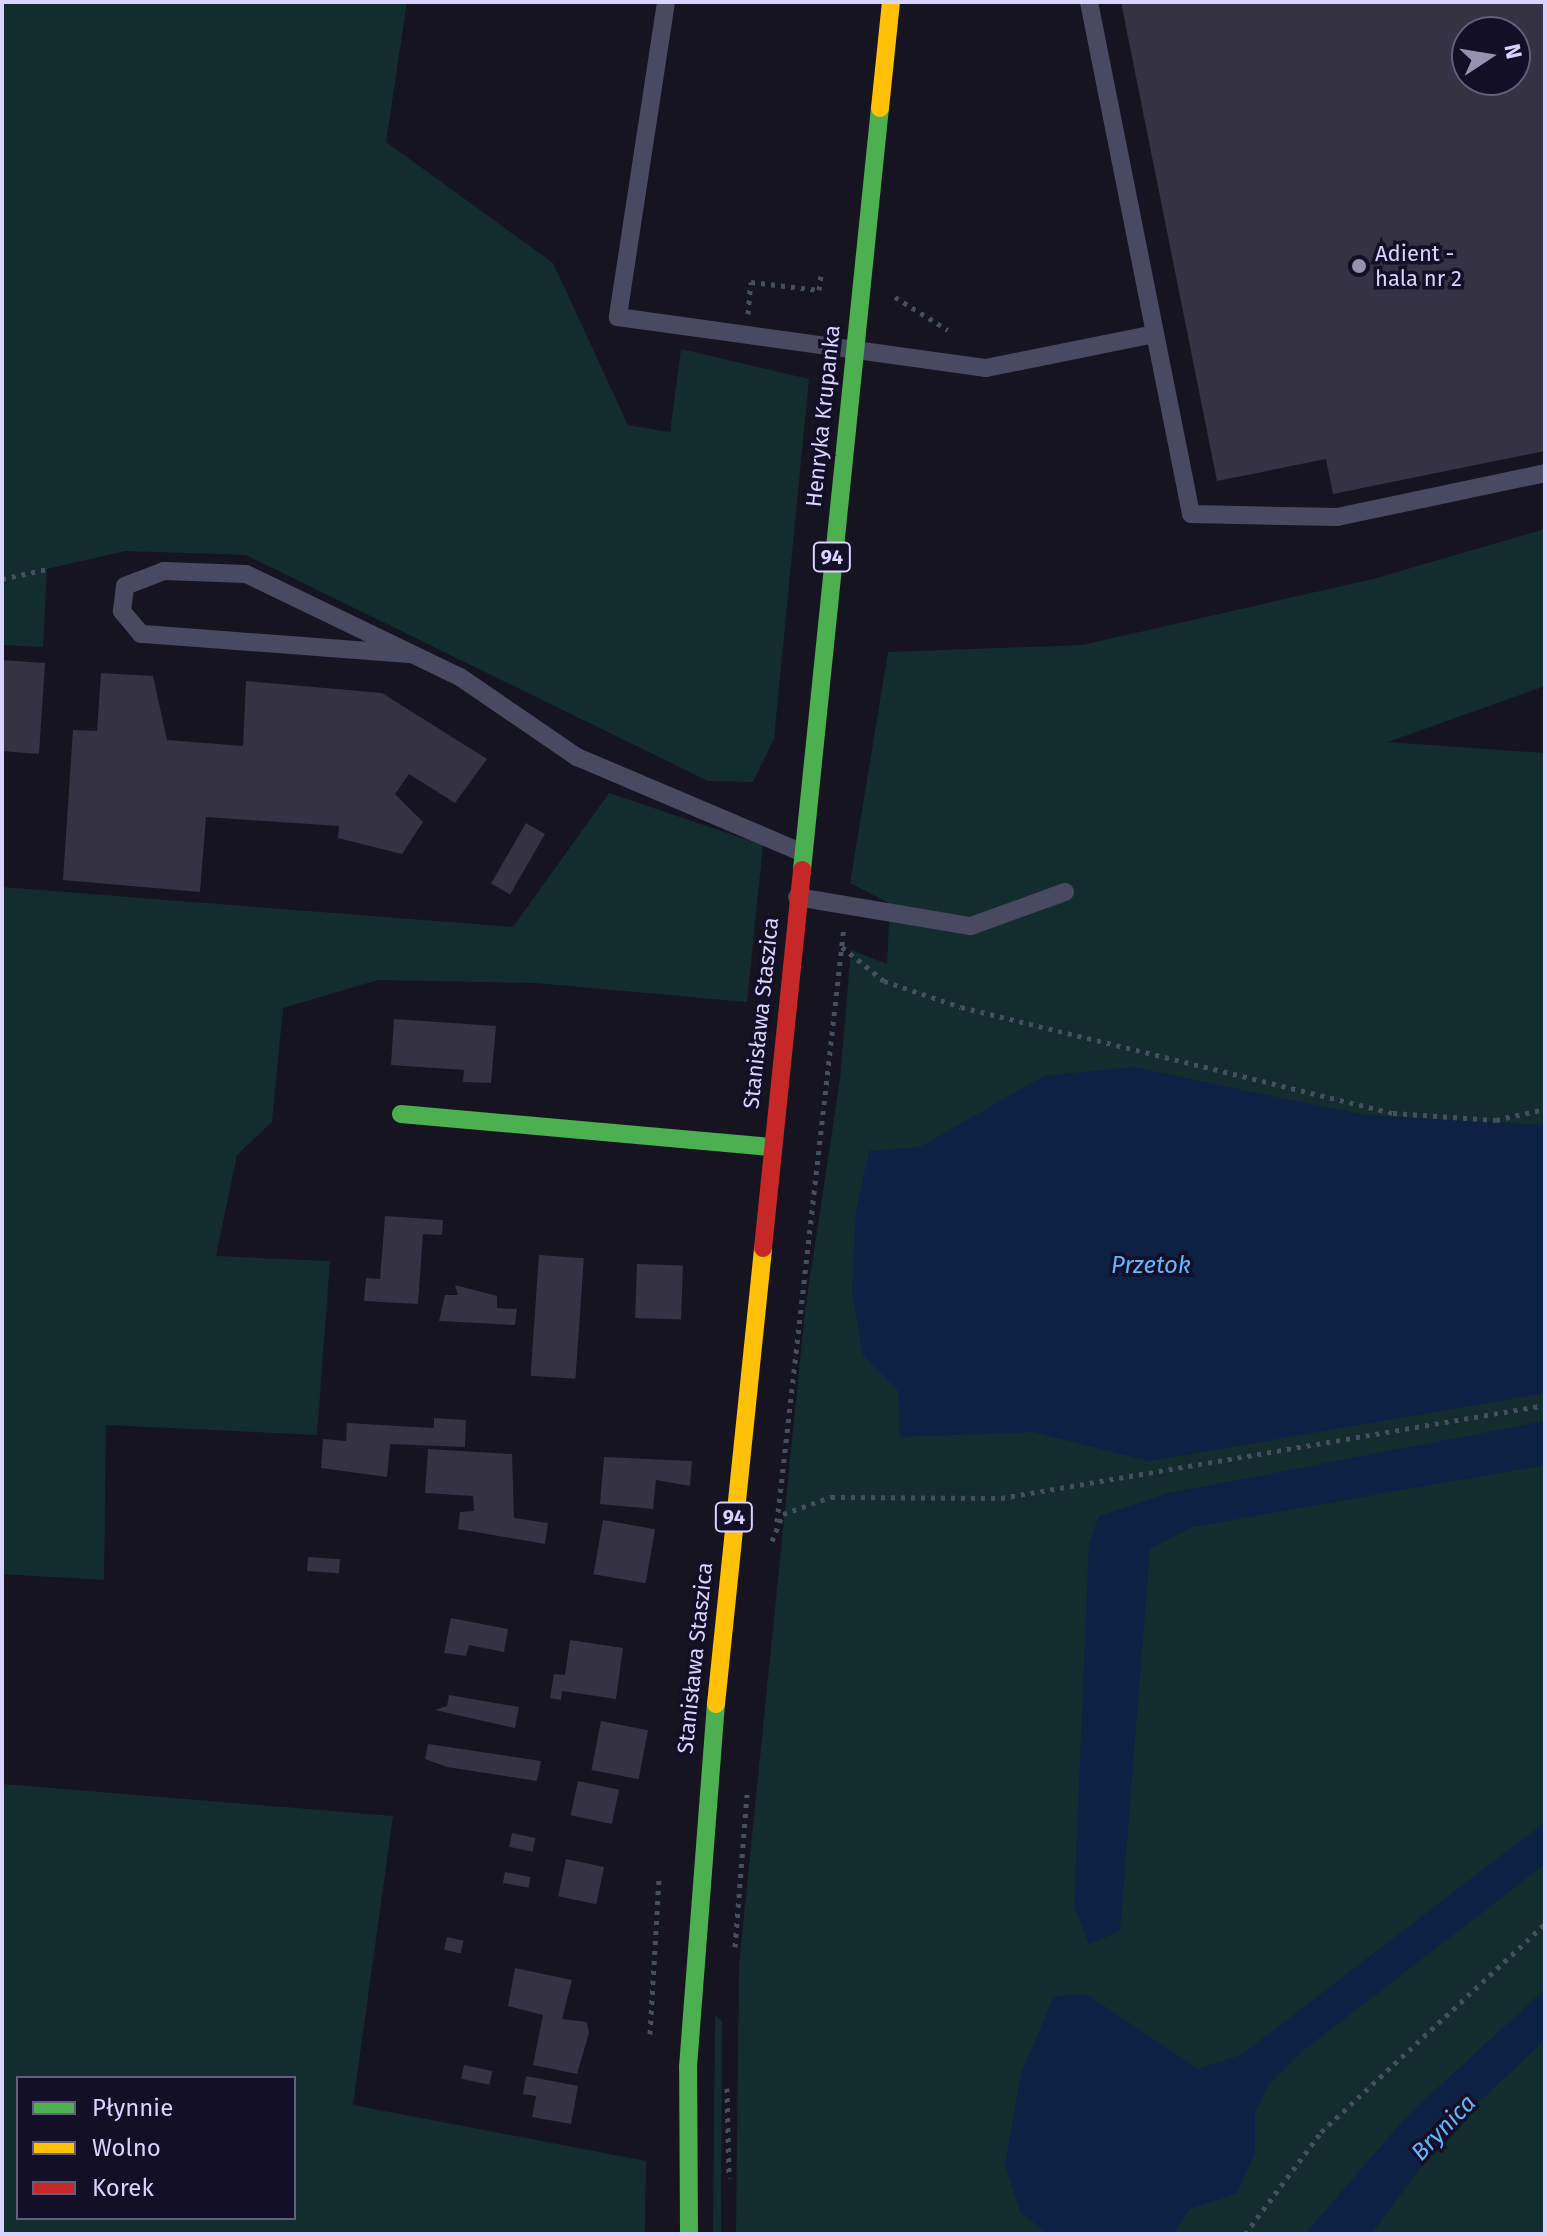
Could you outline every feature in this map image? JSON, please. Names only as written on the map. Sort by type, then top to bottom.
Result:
[{"type":"main road","name":"Henryka Krupanka","points":[[806,802],[894,2]]},
{"type":"main road","name":"Stanisława Staszica","points":[[689,2234],[691,1958],[806,802]]},
{"type":"main road","points":[[401,1114],[771,1147]]},
{"type":"lane","points":[[666,2],[618,317],[986,368],[1155,334]]},
{"type":"lane","points":[[1089,2],[1191,514],[1337,517],[1545,473]]},
{"type":"lane","points":[[409,654],[141,634],[122,611],[125,586],[164,571],[246,574],[460,677],[577,757],[801,852]]},
{"type":"lane","points":[[797,897],[971,926],[1065,892]]},
{"type":"path","points":[[746,334],[751,282],[819,290],[821,275]]},
{"type":"path","points":[[886,291],[948,330]]},
{"type":"path","points":[[2,579],[47,569]]},
{"type":"path","points":[[771,1552],[777,1523],[846,907]]},
{"type":"path","points":[[842,947],[884,981],[1066,1037],[1393,1113],[1496,1120],[1545,1109]]},
{"type":"path","points":[[777,1523],[790,1510],[831,1497],[1001,1498],[1545,1405]]},
{"type":"path","points":[[734,1956],[748,1777]]},
{"type":"path","points":[[1245,2234],[1321,2132],[1545,1924]]},
{"type":"path","points":[[726,2082],[729,2185]]},
{"type":"green space","points":[[2,2],[407,2],[386,142],[553,263],[628,425],[670,432],[681,349],[809,379],[774,739],[753,782],[708,781],[246,555],[125,551],[47,569],[43,647],[2,645]]},
{"type":"green space","points":[[1545,529],[1545,686],[1388,742],[1545,753],[1545,2234],[736,2234],[739,1965],[805,1311],[840,1079],[851,950],[887,964],[890,904],[850,883],[888,652],[1082,645],[1373,579]]},
{"type":"green space","points":[[609,793],[763,845],[747,1002],[535,983],[378,980],[283,1008],[272,1122],[237,1155],[216,1256],[330,1261],[317,1435],[106,1425],[104,1580],[2,1574],[2,887],[513,927]]},
{"type":"green space","points":[[2,1784],[393,1816],[353,2105],[646,2161],[645,2234],[2,2234]]},
{"type":"green space","points":[[715,2015],[722,2022],[721,2234],[713,2234]]},
{"type":"water","name":"Przetok","points":[[1133,1067],[1364,1115],[1545,1125],[1545,1393],[1149,1461],[1034,1432],[900,1437],[898,1391],[863,1355],[852,1291],[856,1211],[869,1151],[920,1147],[1044,1076]]},
{"type":"water","points":[[1545,1421],[1545,1465],[1192,1527],[1150,1549],[1120,1931],[1089,1944],[1074,1907],[1089,1543],[1099,1516],[1165,1494]]},
{"type":"water","points":[[1545,1822],[1545,1864],[1304,2050],[1268,2086],[1255,2112],[1255,2154],[1236,2194],[1190,2209],[1173,2234],[1048,2234],[1020,2212],[1005,2164],[1021,2074],[1054,1996],[1086,1994],[1198,2069],[1241,2055]]},
{"type":"water","name":"Brynica","points":[[1545,1989],[1545,2040],[1448,2131],[1371,2234],[1305,2234],[1406,2117]]},
{"type":"building","name":"Adient - hala nr 2","points":[[1121,2],[1545,2],[1545,451],[1333,494],[1326,459],[1217,481]]},
{"type":"building","points":[[2,660],[45,663],[39,754],[2,751]]},
{"type":"building","points":[[101,673],[153,676],[167,740],[243,746],[246,681],[382,693],[487,759],[455,803],[409,774],[395,794],[423,822],[402,854],[338,838],[339,826],[206,817],[200,892],[63,880],[73,730],[97,731]]},
{"type":"building","points":[[526,823],[545,834],[510,895],[491,884]]},
{"type":"building","points":[[394,1019],[496,1026],[491,1083],[463,1082],[464,1070],[391,1065]]},
{"type":"building","points":[[385,1216],[443,1220],[442,1235],[423,1234],[418,1304],[364,1301],[366,1278],[380,1279]]},
{"type":"building","points":[[539,1255],[584,1258],[575,1379],[531,1376]]},
{"type":"building","points":[[637,1264],[683,1266],[681,1320],[635,1318]]},
{"type":"building","points":[[455,1285],[497,1296],[497,1308],[517,1309],[515,1325],[439,1321],[445,1295],[458,1295]]},
{"type":"building","points":[[434,1418],[466,1420],[465,1447],[390,1444],[387,1477],[321,1468],[323,1439],[346,1441],[347,1423],[434,1428]]},
{"type":"building","points":[[428,1449],[512,1454],[514,1518],[548,1523],[545,1544],[458,1529],[460,1512],[474,1511],[473,1496],[425,1493]]},
{"type":"building","points":[[604,1457],[692,1461],[690,1486],[656,1480],[653,1509],[600,1504]]},
{"type":"building","points":[[603,1520],[655,1529],[646,1583],[593,1574]]},
{"type":"building","points":[[308,1557],[340,1559],[339,1573],[307,1571]]},
{"type":"building","points":[[451,1618],[508,1629],[504,1652],[469,1645],[466,1656],[444,1653]]},
{"type":"building","points":[[570,1640],[623,1648],[616,1699],[562,1691],[561,1700],[550,1698],[554,1674],[565,1675]]},
{"type":"building","points":[[449,1695],[519,1707],[515,1728],[435,1710],[447,1706]]},
{"type":"building","points":[[601,1721],[648,1730],[639,1779],[591,1770]]},
{"type":"building","points":[[428,1744],[541,1761],[537,1781],[447,1767],[425,1759]]},
{"type":"building","points":[[578,1781],[619,1790],[612,1824],[571,1815]]},
{"type":"building","points":[[512,1833],[535,1838],[533,1852],[509,1847]]},
{"type":"building","points":[[566,1859],[604,1867],[596,1904],[558,1896]]},
{"type":"building","points":[[505,1872],[531,1877],[528,1888],[503,1883]]},
{"type":"building","points":[[447,1937],[464,1941],[461,1953],[444,1950]]},
{"type":"building","points":[[515,1968],[572,1980],[562,2019],[587,2022],[589,2033],[577,2074],[533,2065],[543,2015],[508,2006]]},
{"type":"building","points":[[464,2065],[492,2071],[489,2085],[461,2079]]},
{"type":"building","points":[[526,2076],[578,2086],[571,2124],[532,2117],[536,2096],[523,2094]]},
{"type":"traffic: fast","points":[[802,870],[880,108]]},
{"type":"traffic: fast","points":[[401,1114],[771,1147]]},
{"type":"traffic: fast","points":[[689,2234],[688,2067],[716,1704]]},
{"type":"traffic: slow","points":[[880,108],[891,2]]},
{"type":"traffic: slow","points":[[716,1704],[763,1248]]},
{"type":"traffic: jam","points":[[763,1248],[802,870]]},
{"type":"place","name":"Adient - hala nr 2","points":[[1359,266]]}]
